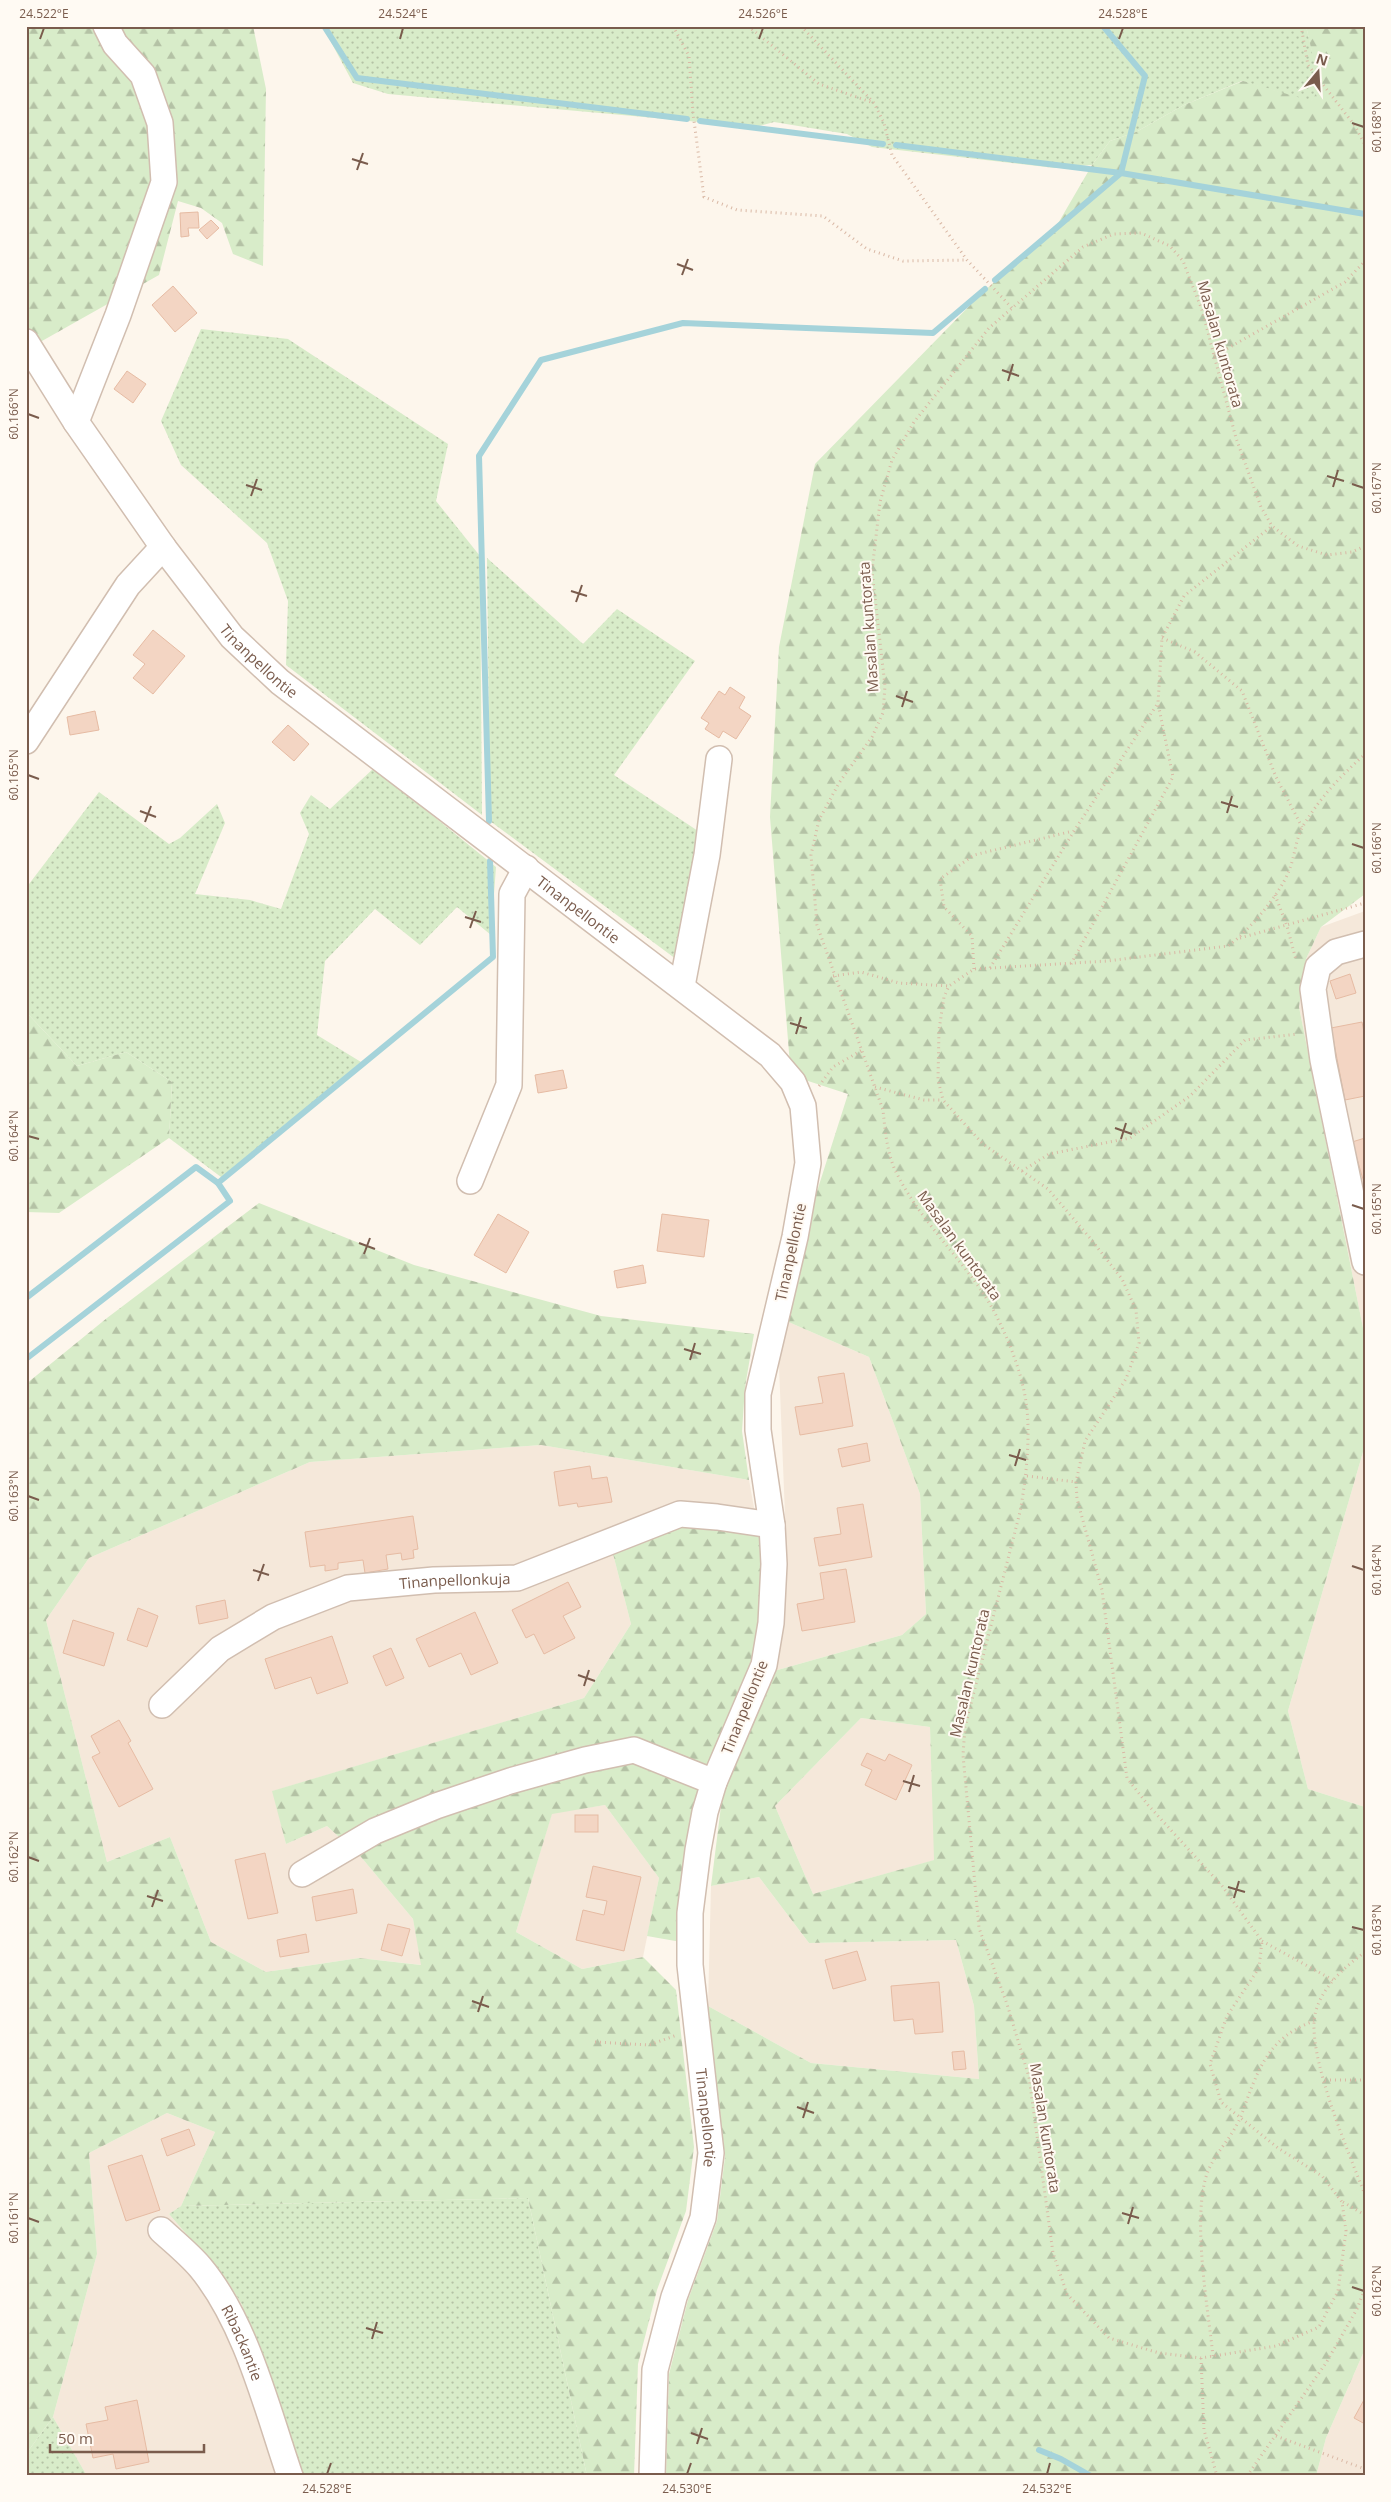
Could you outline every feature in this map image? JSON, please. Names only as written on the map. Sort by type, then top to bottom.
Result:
[{"type":"street","points":[[76,422],[118,315],[164,182],[160,123],[143,75],[115,44],[106,26]]},
{"type":"street","name":"Tinanpellontie","points":[[28,351],[163,546],[232,637],[280,682],[682,986],[770,1055],[793,1082],[803,1106],[808,1163],[795,1237],[758,1394],[758,1430],[772,1525],[774,1564],[771,1623],[764,1665],[714,1782],[703,1822],[690,1913],[690,1965],[711,2153],[703,2218],[674,2297],[655,2370],[652,2476]]},
{"type":"street","points":[[26,741],[128,584],[163,546]]},
{"type":"street","points":[[682,986],[707,855],[719,759]]},
{"type":"street","points":[[470,1181],[509,1085],[512,894],[526,868]]},
{"type":"street","points":[[1365,944],[1336,952],[1318,967],[1313,989],[1319,1032],[1365,1262]]},
{"type":"street","name":"Tinanpellonkuja","points":[[162,1706],[220,1649],[273,1616],[348,1588],[434,1580],[517,1578],[680,1514],[717,1516],[772,1525]]},
{"type":"street","points":[[302,1874],[375,1831],[436,1806],[510,1781],[585,1760],[634,1750],[714,1782]]},
{"type":"street","name":"Ribackantie","points":[[161,2230],[200,2267],[225,2305],[259,2378],[290,2476]]},
{"type":"path","points":[[673,26],[689,56],[693,113],[704,197],[737,210],[823,216],[867,249],[904,261],[966,260]]},
{"type":"path","points":[[748,26],[819,84],[874,103]]},
{"type":"path","points":[[800,26],[874,103],[884,123],[892,156],[966,260],[1012,308]]},
{"type":"path","points":[[1301,26],[1308,65],[1355,126],[1365,145]]},
{"type":"path","name":"Masalan kuntorata","points":[[1262,1941],[1259,1968],[1227,2016],[1210,2064],[1220,2102],[1278,2148],[1322,2176],[1342,2202],[1346,2231],[1338,2291],[1319,2327],[1276,2346],[1201,2358],[1158,2353],[1109,2338],[1067,2294],[1053,2252],[1029,2077],[1007,2004],[979,1928],[963,1755],[965,1727],[1020,1512],[1027,1476],[1026,1402],[1006,1334],[982,1291],[911,1198],[894,1168],[886,1138],[883,1110],[833,976],[817,925],[811,855],[819,820],[839,783],[872,737],[883,713],[885,686],[872,571],[880,502],[892,460],[914,422],[989,328],[1083,247],[1114,234],[1141,233],[1170,246],[1183,261],[1202,310],[1236,438],[1261,507],[1272,526],[1298,546],[1327,555],[1352,552],[1365,546]]},
{"type":"path","points":[[1214,356],[1345,282],[1365,261]]},
{"type":"path","points":[[1070,964],[1173,777],[1158,703],[1162,638],[1184,596],[1272,526]]},
{"type":"path","points":[[1162,638],[1195,652],[1242,691],[1276,777],[1302,828]]},
{"type":"path","points":[[990,968],[1074,831],[1158,703]]},
{"type":"path","points":[[1333,1980],[1262,1941],[1222,1886],[1148,1805],[1127,1778],[1102,1590],[1077,1499],[1076,1482],[1085,1441],[1126,1379],[1139,1343],[1136,1310],[1122,1279],[1048,1189],[983,1144],[943,1100],[938,1080],[939,1030],[944,997],[949,986],[974,970],[1070,964],[1228,946],[1239,938],[1275,894],[1288,874],[1302,828],[1326,791],[1365,754]]},
{"type":"path","points":[[974,970],[972,936],[944,906],[940,879],[974,855],[1074,831]]},
{"type":"path","points":[[1275,894],[1287,926],[1299,971],[1313,989]]},
{"type":"path","points":[[1239,938],[1365,903]]},
{"type":"path","points":[[833,976],[861,972],[899,983],[949,986]]},
{"type":"path","points":[[1022,1171],[1049,1154],[1130,1138],[1190,1096],[1245,1040],[1319,1032]]},
{"type":"path","points":[[803,1106],[832,1067],[862,1050]]},
{"type":"path","points":[[875,1087],[924,1100],[943,1100]]},
{"type":"path","points":[[1027,1476],[1076,1482]]},
{"type":"path","points":[[1365,1952],[1333,1980],[1324,1991],[1314,2022],[1318,2056],[1325,2080],[1365,2195]]},
{"type":"path","points":[[1213,2356],[1200,2217],[1208,2172],[1240,2118],[1260,2064],[1296,2028],[1314,2022]]},
{"type":"path","points":[[595,2042],[649,2045],[696,2028]]},
{"type":"path","points":[[1325,2080],[1365,2080]]},
{"type":"path","points":[[1342,2202],[1365,2215]]},
{"type":"path","points":[[1247,2476],[1326,2363],[1357,2309],[1365,2288]]},
{"type":"path","points":[[1201,2358],[1204,2430],[1217,2476]]},
{"type":"path","points":[[1276,2436],[1365,2468]]},
{"type":"shaded area","points":[[1365,911],[1365,1338],[1299,1007],[1306,959],[1321,927]]},
{"type":"shaded area","points":[[777,1317],[869,1357],[920,1494],[926,1614],[902,1635],[774,1671],[786,1539]]},
{"type":"shaded area","points":[[541,1445],[749,1480],[759,1535],[612,1550],[631,1624],[584,1698],[273,1791],[286,1844],[327,1826],[361,1857],[413,1919],[422,1965],[359,1958],[266,1972],[211,1942],[170,1837],[107,1862],[46,1620],[89,1558],[310,1462]]},
{"type":"shaded area","points":[[1365,1445],[1365,1807],[1308,1789],[1288,1711]]},
{"type":"shaded area","points":[[861,1718],[930,1727],[935,1860],[813,1894],[775,1806]]},
{"type":"shaded area","points":[[605,1805],[659,1878],[643,1957],[582,1969],[516,1932],[552,1813]]},
{"type":"shaded area","points":[[759,1877],[809,1943],[956,1940],[974,2006],[979,2079],[811,2063],[708,2006],[711,1886]]},
{"type":"shaded area","points":[[167,2113],[215,2132],[181,2206],[169,2214],[228,2282],[242,2305],[303,2476],[87,2476],[53,2417],[97,2254],[89,2153]]},
{"type":"shaded area","points":[[1365,2349],[1365,2476],[1316,2476],[1326,2438]]},
{"type":"green space","points":[[26,26],[253,26],[266,89],[263,266],[233,254],[222,223],[201,208],[178,201],[159,275],[26,350]]},
{"type":"green space","points":[[326,26],[1306,26],[1321,88],[1311,102],[1242,81],[1184,105],[1136,132],[1110,141],[1092,165],[1055,168],[872,147],[847,134],[774,122],[755,127],[388,94],[353,83],[331,42]]},
{"type":"green space","points":[[1306,26],[1365,26],[1365,894],[1321,927],[1306,959],[1299,1007],[1365,1338],[1365,1445],[1288,1711],[1308,1789],[1365,1807],[1365,2349],[1326,2438],[1316,2476],[666,2476],[669,2374],[688,2300],[717,2221],[725,2157],[708,2006],[811,2063],[979,2079],[974,2006],[956,1940],[809,1943],[759,1877],[711,1886],[723,1790],[774,1671],[902,1635],[926,1614],[920,1494],[869,1357],[777,1317],[848,1094],[805,1080],[790,1065],[770,817],[779,647],[815,464],[984,291],[1053,232],[1092,165],[1110,141],[1136,132],[1184,105],[1243,81],[1311,101],[1320,88]],"holes":[[[861,1718],[930,1727],[934,1860],[813,1894],[775,1806]]]},
{"type":"green space","points":[[201,329],[288,339],[448,444],[436,501],[480,556],[482,815],[286,665],[288,601],[267,543],[181,465],[161,421]]},
{"type":"green space","points":[[487,558],[583,644],[617,609],[695,661],[614,775],[701,833],[680,962],[490,821]]},
{"type":"green space","points":[[374,768],[496,867],[491,935],[457,907],[420,945],[375,909],[325,961],[317,1035],[361,1062],[225,1180],[169,1138],[172,1082],[126,1052],[77,1066],[26,1012],[26,888],[99,792],[169,844],[180,838],[217,804],[225,823],[195,894],[250,900],[281,909],[309,834],[300,813],[311,795],[330,809]]},
{"type":"green space","points":[[26,1012],[77,1066],[126,1052],[172,1082],[169,1138],[59,1213],[26,1212]]},
{"type":"green space","points":[[259,1203],[414,1265],[601,1316],[754,1334],[745,1387],[742,1431],[749,1480],[541,1445],[310,1462],[89,1558],[46,1620],[107,1862],[170,1837],[211,1942],[266,1972],[359,1958],[421,1965],[413,1919],[361,1857],[327,1826],[286,1844],[272,1791],[584,1698],[631,1624],[612,1550],[680,1526],[759,1535],[763,1580],[752,1662],[696,1807],[683,1872],[681,1942],[647,1936],[659,1878],[605,1805],[552,1814],[516,1932],[582,1969],[643,1957],[676,1990],[694,2147],[686,2211],[657,2290],[638,2364],[634,2476],[587,2476],[528,2198],[181,2206],[215,2132],[167,2113],[89,2153],[97,2254],[53,2417],[26,2454],[26,1384],[107,1318]]},
{"type":"green space","points":[[528,2198],[587,2476],[303,2476],[242,2305],[228,2282],[169,2214],[181,2206]]},
{"type":"green space","points":[[53,2417],[87,2476],[26,2476],[26,2454]]},
{"type":"building","points":[[198,212],[199,228],[188,228],[189,236],[181,237],[180,213]]},
{"type":"building","points":[[211,220],[219,228],[207,239],[199,230]]},
{"type":"building","points":[[173,286],[197,313],[175,332],[152,305]]},
{"type":"building","points":[[127,371],[146,384],[133,403],[114,389]]},
{"type":"building","points":[[153,630],[185,656],[153,694],[133,678],[145,664],[133,655]]},
{"type":"building","points":[[730,687],[745,697],[739,708],[751,716],[736,739],[723,731],[719,738],[705,729],[709,723],[701,718],[719,691],[725,695]]},
{"type":"building","points":[[95,711],[99,730],[70,735],[67,717]]},
{"type":"building","points":[[288,725],[309,744],[294,761],[272,742]]},
{"type":"building","points":[[1350,974],[1356,993],[1336,999],[1330,981]]},
{"type":"building","points":[[1362,1022],[1365,1037],[1365,1096],[1345,1100],[1331,1028]]},
{"type":"building","points":[[563,1070],[567,1088],[538,1093],[535,1075]]},
{"type":"building","points":[[1365,1138],[1365,1186],[1352,1142]]},
{"type":"building","points":[[498,1214],[529,1232],[506,1273],[474,1255]]},
{"type":"building","points":[[662,1214],[709,1220],[704,1257],[657,1251]]},
{"type":"building","points":[[643,1265],[646,1283],[617,1288],[614,1271]]},
{"type":"building","points":[[844,1373],[853,1426],[800,1435],[795,1407],[823,1403],[818,1377]]},
{"type":"building","points":[[867,1443],[870,1461],[842,1467],[838,1449]]},
{"type":"building","points":[[590,1466],[592,1479],[607,1477],[612,1502],[578,1507],[577,1503],[559,1506],[554,1472]]},
{"type":"building","points":[[863,1504],[872,1557],[819,1566],[814,1538],[841,1534],[837,1508]]},
{"type":"building","points":[[413,1516],[418,1549],[413,1550],[414,1558],[402,1560],[401,1553],[386,1555],[388,1569],[365,1573],[363,1560],[338,1563],[338,1569],[325,1571],[325,1565],[310,1567],[305,1532]]},
{"type":"building","points":[[846,1569],[855,1622],[802,1631],[797,1604],[824,1599],[820,1573]]},
{"type":"building","points":[[568,1582],[581,1607],[563,1616],[575,1638],[544,1654],[534,1634],[526,1638],[512,1610]]},
{"type":"building","points":[[225,1600],[228,1618],[199,1624],[196,1606]]},
{"type":"building","points":[[138,1608],[158,1616],[147,1647],[127,1640]]},
{"type":"building","points":[[475,1612],[498,1663],[471,1675],[461,1653],[429,1667],[416,1639]]},
{"type":"building","points":[[73,1620],[114,1633],[104,1666],[63,1653]]},
{"type":"building","points":[[332,1636],[348,1683],[317,1694],[311,1677],[275,1689],[265,1659]]},
{"type":"building","points":[[391,1648],[404,1678],[386,1686],[373,1656]]},
{"type":"building","points":[[119,1720],[131,1741],[128,1743],[153,1789],[119,1807],[92,1757],[100,1753],[91,1736]]},
{"type":"building","points":[[867,1753],[885,1761],[889,1754],[912,1765],[896,1800],[865,1785],[872,1770],[861,1765]]},
{"type":"building","points":[[575,1815],[598,1815],[598,1832],[575,1832]]},
{"type":"building","points":[[265,1853],[278,1913],[248,1919],[235,1860]]},
{"type":"building","points":[[593,1866],[641,1877],[624,1951],[576,1940],[583,1910],[604,1915],[607,1901],[586,1897]]},
{"type":"building","points":[[353,1889],[357,1913],[316,1921],[312,1897]]},
{"type":"building","points":[[388,1924],[410,1929],[402,1956],[381,1950]]},
{"type":"building","points":[[306,1934],[309,1952],[280,1957],[277,1940]]},
{"type":"building","points":[[857,1951],[866,1980],[833,1989],[825,1960]]},
{"type":"building","points":[[939,1982],[943,2032],[915,2034],[913,2019],[894,2021],[891,1986]]},
{"type":"building","points":[[964,2051],[966,2069],[954,2070],[952,2052]]},
{"type":"building","points":[[189,2129],[195,2145],[167,2156],[161,2139]]},
{"type":"building","points":[[142,2155],[160,2210],[126,2221],[108,2166]]},
{"type":"building","points":[[1365,2398],[1365,2424],[1354,2418]]},
{"type":"building","points":[[137,2400],[149,2462],[116,2469],[113,2454],[93,2458],[86,2424],[108,2420],[105,2407]]},
{"type":"waterway","points":[[324,26],[357,78],[687,119]]},
{"type":"waterway","points":[[995,280],[1121,173],[1145,76],[1103,26]]},
{"type":"waterway","points":[[700,121],[883,144]]},
{"type":"waterway","points":[[896,145],[1121,173],[1365,214]]},
{"type":"waterway","points":[[489,821],[479,456],[541,360],[683,323],[933,333],[985,289]]},
{"type":"waterway","points":[[26,1359],[230,1201],[218,1183],[493,957],[490,861]]},
{"type":"waterway","points":[[26,1298],[196,1167],[218,1183]]},
{"type":"waterway","points":[[1039,2450],[1061,2459],[1091,2476]]}]
